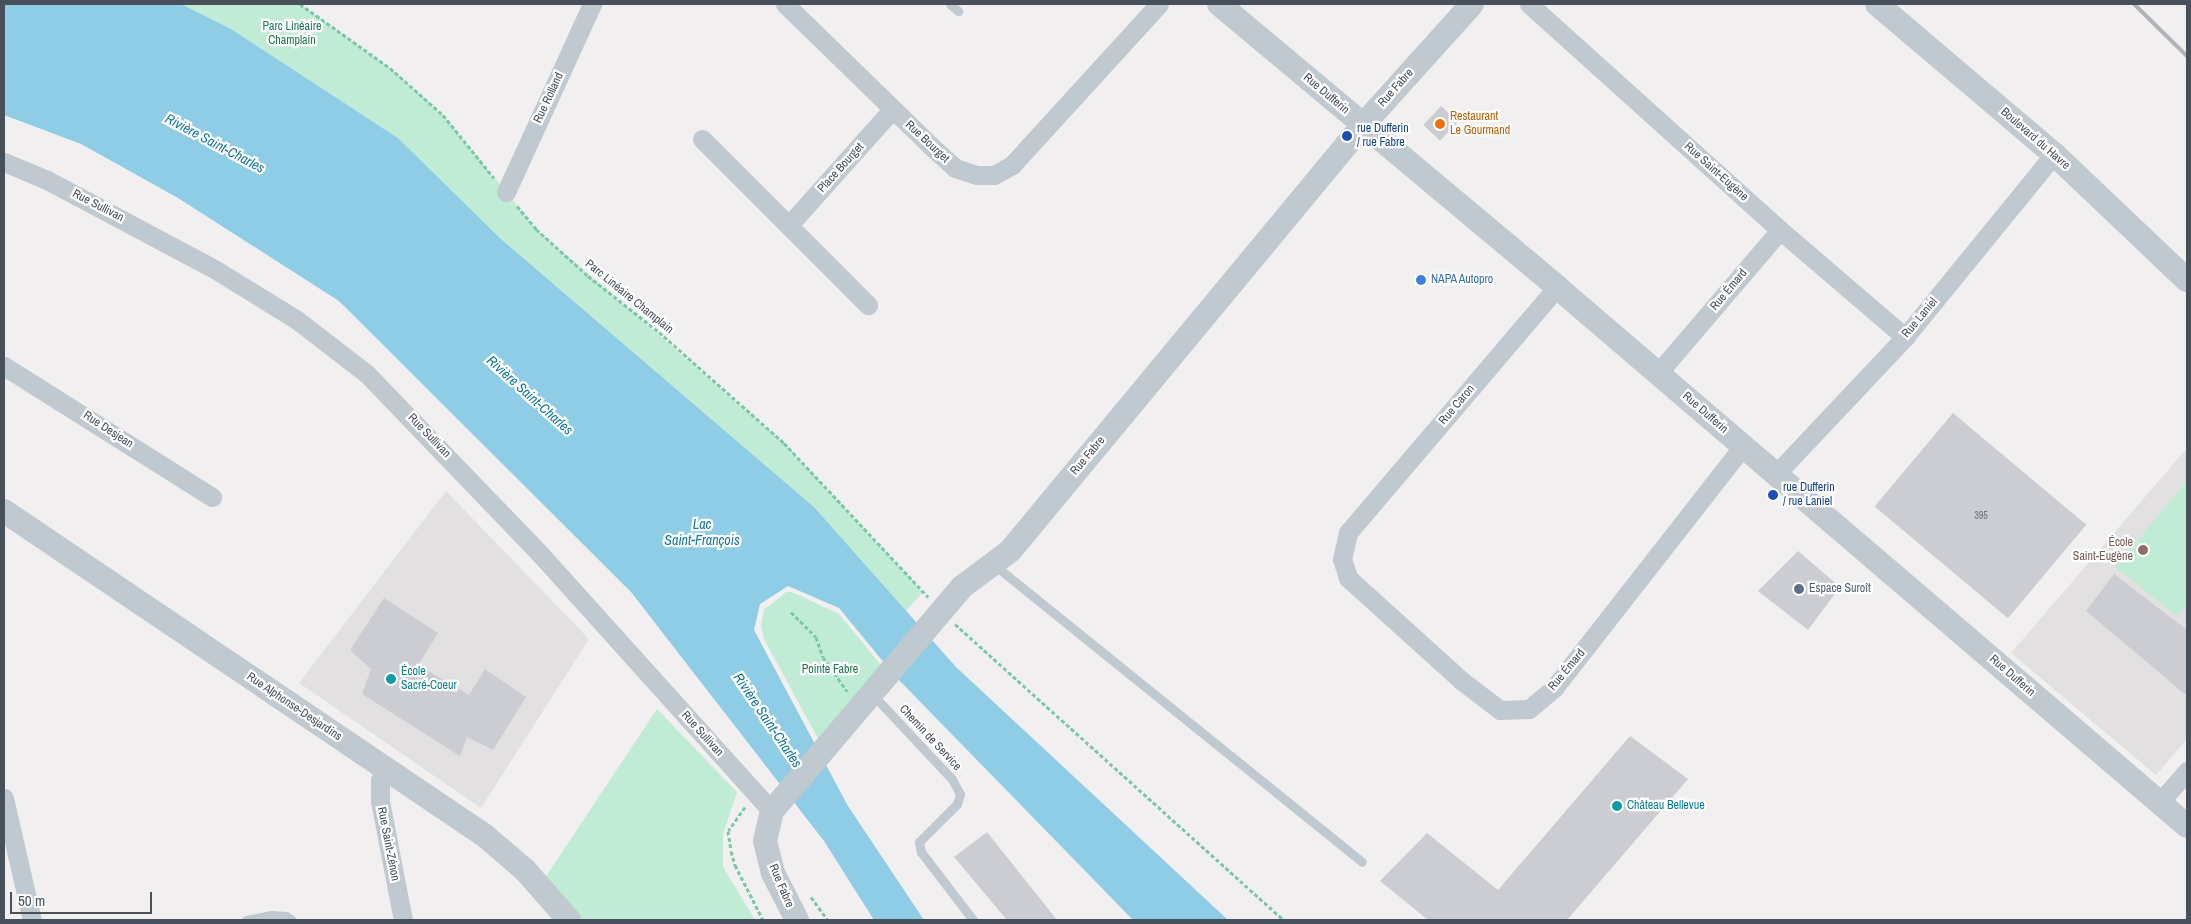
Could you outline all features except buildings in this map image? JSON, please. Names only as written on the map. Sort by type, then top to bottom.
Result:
[{"type":"street","name":"Rue Rolland","points":[[506,192],[592,4]]},
{"type":"street","name":"Rue Bourget","points":[[785,4],[892,110],[955,168],[976,175],[994,175],[1012,165],[1159,4]]},
{"type":"street","name":"Rue Dufferin","points":[[1219,4],[1557,287],[2187,826]]},
{"type":"street","name":"Rue Fabre","points":[[796,920],[773,873],[765,841],[772,811],[833,743],[962,587],[1010,551],[1363,125],[1472,4]]},
{"type":"street","name":"Rue Saint-Eugène","points":[[1529,4],[1780,230],[1905,337]]},
{"type":"street","name":"Boulevard du Havre","points":[[1877,4],[2054,154],[2187,280]]},
{"type":"street","name":"Place Bourget","points":[[789,225],[892,110]]},
{"type":"street","points":[[702,139],[868,305]]},
{"type":"street","name":"Rue Laniel","points":[[1776,474],[1905,337],[2054,154]]},
{"type":"street","name":"Rue Sullivan","points":[[4,162],[47,180],[216,270],[297,320],[368,374],[542,556],[772,811]]},
{"type":"street","name":"Rue Émard","points":[[1658,373],[1780,230]]},
{"type":"street","name":"Rue Caron","points":[[1358,523],[1557,287]]},
{"type":"street","name":"Rue Desjean","points":[[4,366],[212,497]]},
{"type":"street","name":"Rue Émard","points":[[1358,523],[1348,533],[1342,559],[1348,578],[1462,681],[1500,710],[1529,709],[1554,688],[1743,446]]},
{"type":"street","name":"Rue Alphonse-Desjardins","points":[[4,511],[484,835],[525,870],[569,920]]},
{"type":"street","name":"Rue Saint-Zénon","points":[[387,769],[380,780],[379,796],[403,920]]},
{"type":"street","points":[[2159,803],[2187,771]]},
{"type":"street","points":[[4,798],[32,920]]},
{"type":"lane","points":[[950,4],[958,11]]},
{"type":"lane","points":[[993,564],[1362,862]]},
{"type":"lane","name":"Chemin de Service","points":[[873,694],[952,780],[960,794],[957,804],[919,842],[921,852],[973,920]]},
{"type":"lane","points":[[246,920],[271,915],[286,916],[292,920]]},
{"type":"path","name":"Parc Linéaire Champlain","points":[[300,4],[390,68],[443,115],[536,229],[588,276],[659,332],[784,443],[936,618],[1284,920]]},
{"type":"path","points":[[792,612],[816,637],[823,657],[873,694]]},
{"type":"shaded area","name":"École Saint-Eugène","points":[[2187,448],[2187,739],[2156,775],[2011,653]]},
{"type":"shaded area","points":[[446,491],[589,639],[481,808],[299,683]]},
{"type":"green space","name":"Parc Linéaire Champlain","points":[[181,4],[300,4],[390,68],[443,115],[536,229],[784,443],[923,592],[906,611],[814,507],[501,239],[398,138],[231,29]]},
{"type":"green space","points":[[2187,481],[2187,605],[2177,616],[2115,567]]},
{"type":"green space","name":"Pointe Fabre","points":[[786,592],[792,592],[839,614],[885,670],[822,746],[764,639],[761,625],[764,610]]},
{"type":"green space","points":[[657,709],[737,792],[723,834],[723,867],[755,920],[579,920],[545,878]]},
{"type":"water","name":"Lac Saint-François","points":[[4,4],[181,4],[231,29],[398,138],[501,239],[814,507],[956,667],[1228,920],[1133,920],[895,676],[839,608],[788,586],[760,604],[754,630],[848,806],[924,920],[874,920],[824,841],[631,592],[339,301],[178,198],[81,144],[4,115]]},
{"type":"railway","points":[[2134,4],[2187,56]]},
{"type":"place","name":"Restaurant Le Gourmand","points":[[1440,124]]},
{"type":"place","name":"rue Dufferin / rue Fabre","points":[[1347,136]]},
{"type":"place","name":"NAPA Autopro","points":[[1421,280]]},
{"type":"place","name":"rue Dufferin / rue Laniel","points":[[1773,495]]},
{"type":"place","name":"École Saint-Eugène","points":[[2143,550]]},
{"type":"place","name":"Espace Suroît","points":[[1799,589]]},
{"type":"place","name":"École Sacré-Coeur","points":[[391,679]]},
{"type":"place","name":"Château Bellevue","points":[[1617,806]]},
{"type":"water label","name":"Rivière Saint-Charles","points":[[215,143]]},
{"type":"water label","name":"Rivière Saint-Charles","points":[[530,395]]},
{"type":"water label","name":"Rivière Saint-Charles","points":[[768,720]]}]
